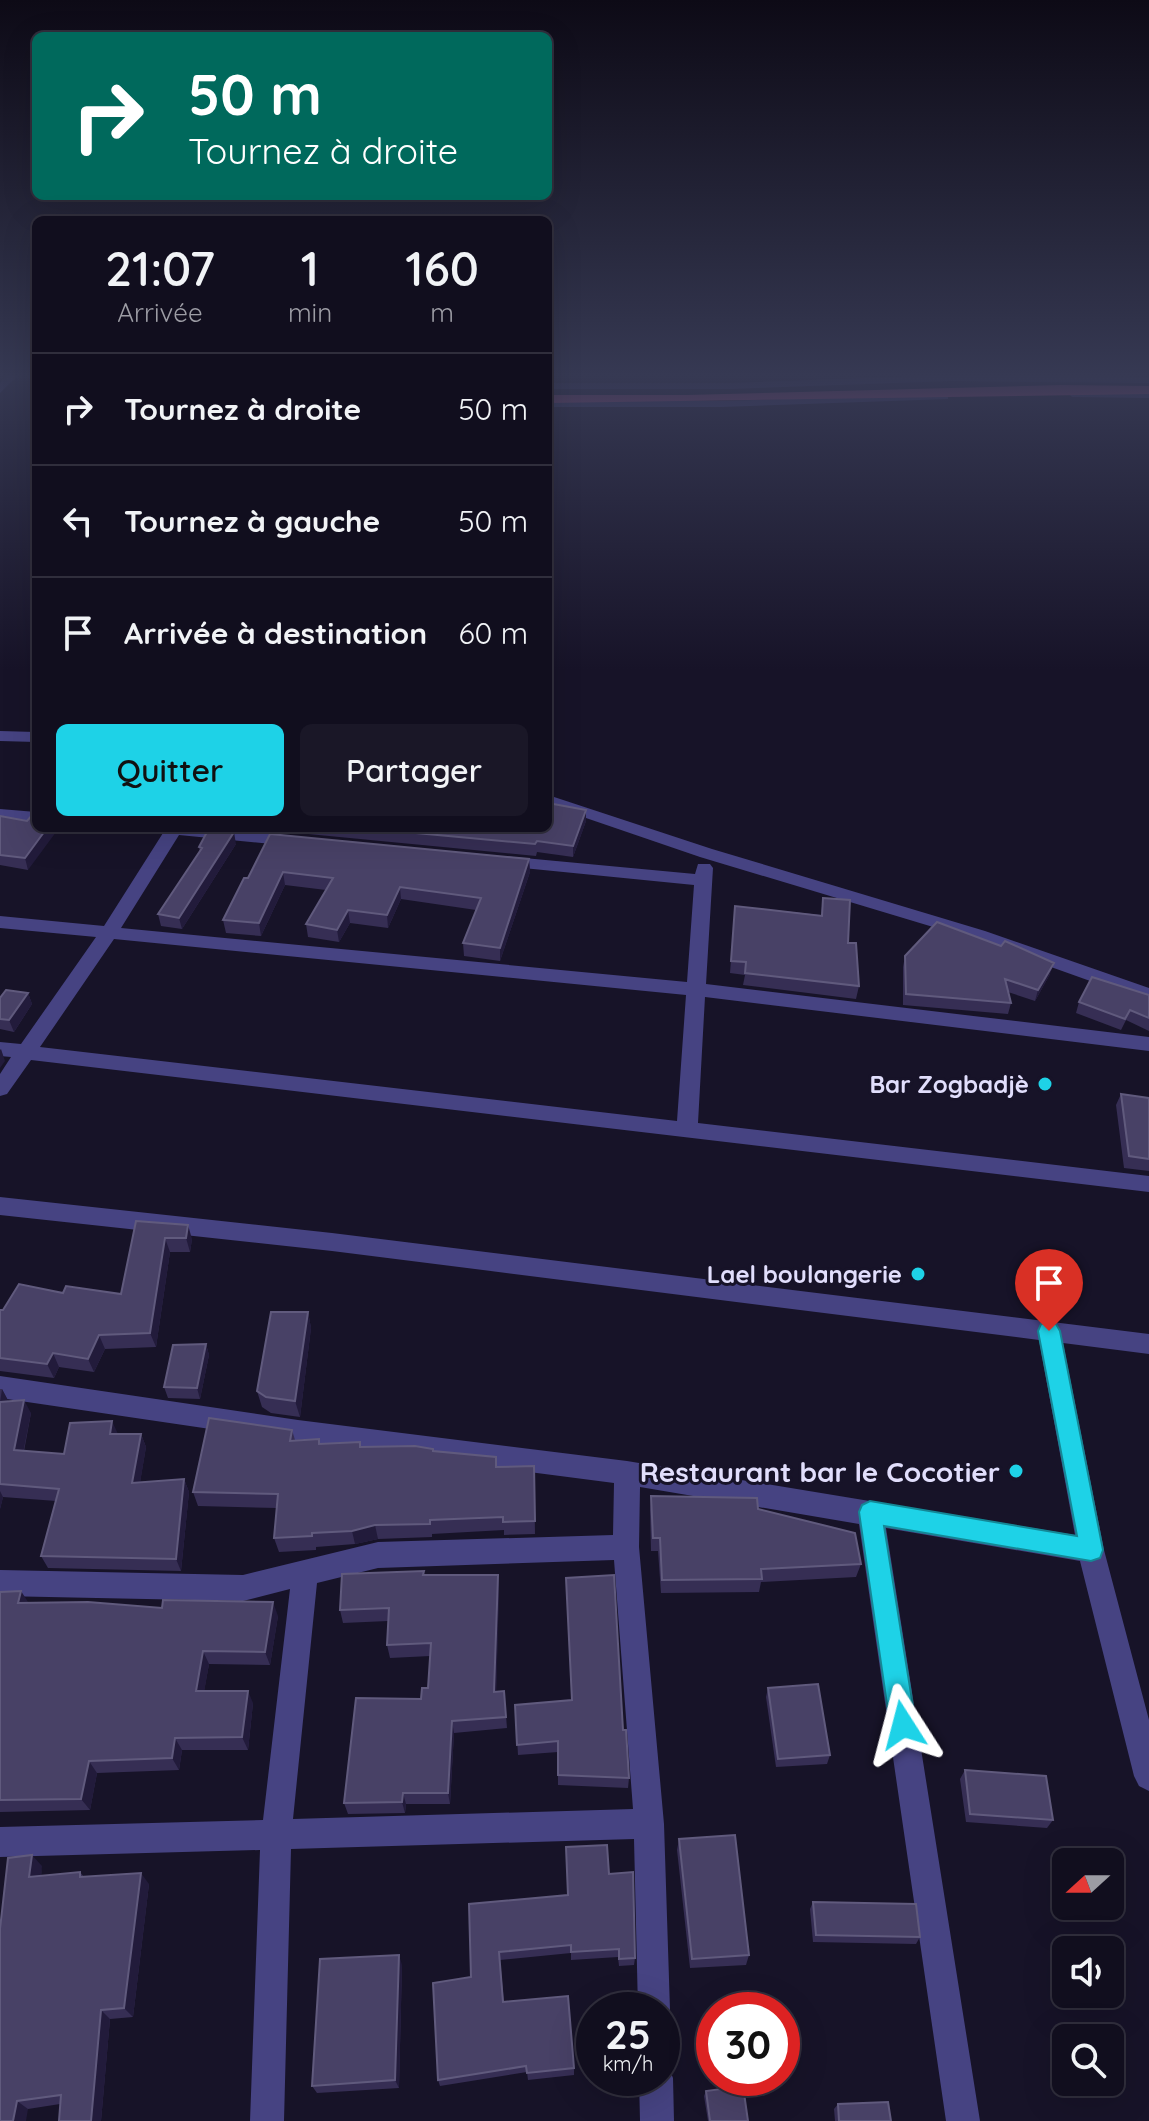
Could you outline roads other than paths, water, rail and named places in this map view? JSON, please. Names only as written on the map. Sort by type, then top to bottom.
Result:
[{"type":"street","points":[[0,736],[32,737]]},
{"type":"street","points":[[552,801],[706,853],[979,935],[1149,995]]},
{"type":"street","points":[[0,814],[32,817]]},
{"type":"street","points":[[0,1089],[109,933],[168,832]]},
{"type":"street","points":[[208,832],[314,843]]},
{"type":"street","points":[[687,1127],[694,989],[706,853]]},
{"type":"street","points":[[485,859],[703,880]]},
{"type":"street","points":[[0,922],[694,989],[1149,1044]]},
{"type":"street","points":[[0,1049],[687,1127],[1149,1184]]},
{"type":"street","points":[[0,1206],[348,1243],[1149,1344]]},
{"type":"street","points":[[1049,1331],[1091,1550],[1149,1776]]},
{"type":"street","points":[[0,1387],[298,1431],[627,1473],[1091,1550]]},
{"type":"street","points":[[627,1473],[626,1547],[649,1824],[654,1992]]},
{"type":"street","points":[[870,1512],[963,2121]]},
{"type":"street","points":[[0,1583],[243,1588],[378,1555],[626,1547]]},
{"type":"street","points":[[267,2121],[276,1836],[305,1574]]},
{"type":"street","points":[[0,1842],[649,1824]]},
{"type":"street","points":[[656,2096],[657,2121]]},
{"type":"place","name":"Bar Zogbadjè","points":[[1045,1084]]},
{"type":"place","name":"Lael boulangerie","points":[[918,1274]]},
{"type":"place","name":"Restaurant bar le Cocotier","points":[[1016,1471]]}]
